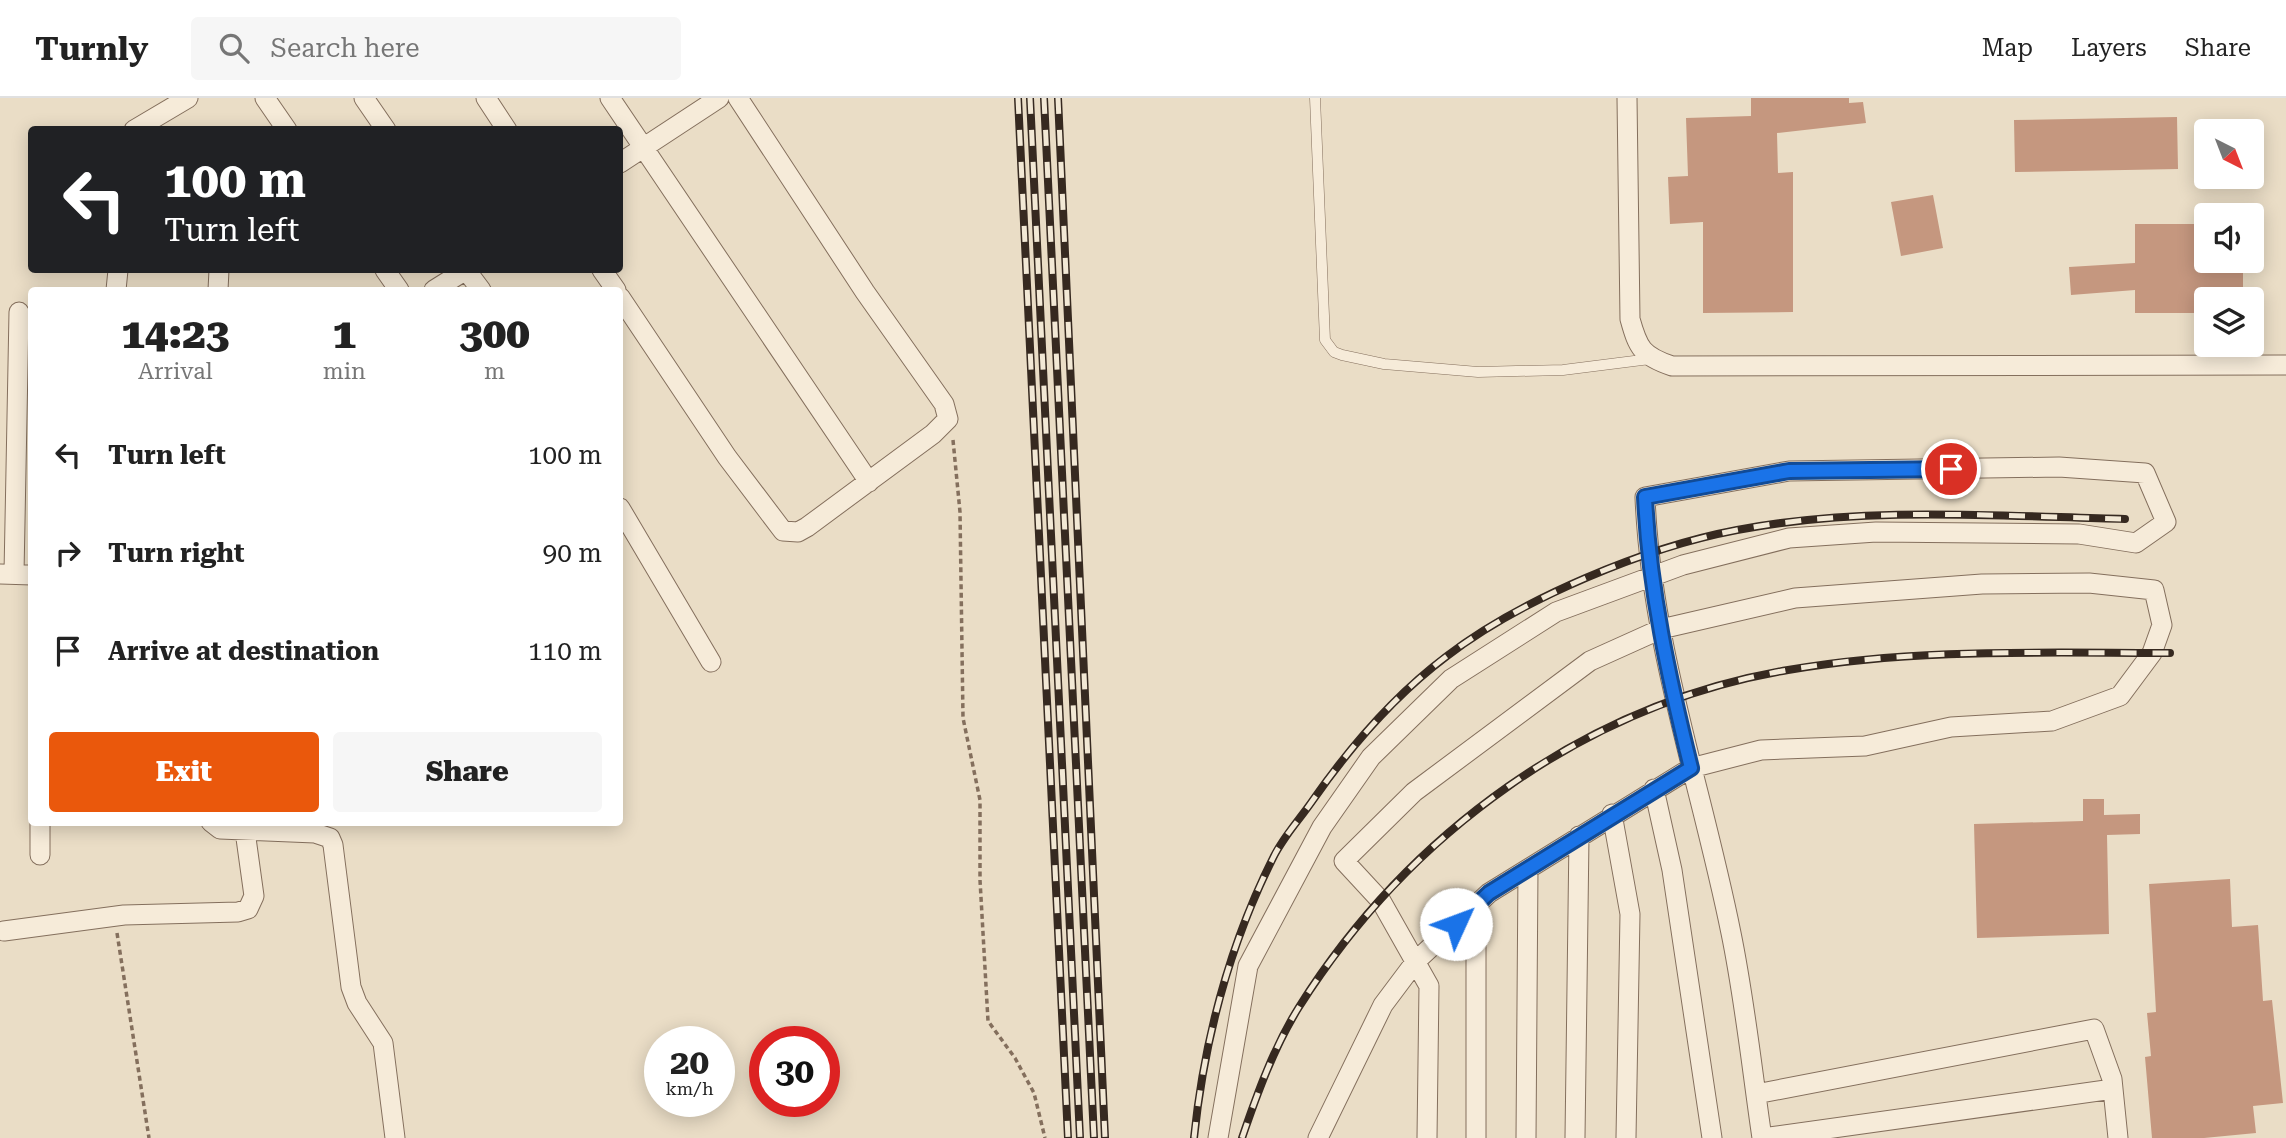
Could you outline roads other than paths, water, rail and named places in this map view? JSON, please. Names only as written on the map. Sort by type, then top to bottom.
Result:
[{"type":"street","points":[[141,126],[188,98]]},
{"type":"street","points":[[265,98],[284,126]]},
{"type":"street","points":[[364,98],[383,126]]},
{"type":"street","points":[[486,98],[504,126]]},
{"type":"street","points":[[610,98],[869,482]]},
{"type":"street","points":[[623,161],[719,98]]},
{"type":"street","points":[[623,301],[727,457],[783,531],[799,532],[807,527],[946,421],[948,412],[944,404],[865,292],[738,98]]},
{"type":"street","points":[[1627,98],[1630,319],[1637,344],[1650,359],[1672,366],[2286,365]]},
{"type":"street","points":[[440,287],[461,273]]},
{"type":"street","points":[[15,575],[19,312]]},
{"type":"street","points":[[1218,1138],[1248,966],[1322,827],[1371,757],[1451,679],[1556,612],[1651,576],[1789,538],[1876,532],[2079,534],[2136,543],[2166,522],[2145,473],[2059,467],[1789,471],[1645,497],[1651,576],[1691,768],[1731,934],[1762,1138],[2113,1089]]},
{"type":"street","points":[[623,513],[711,662]]},
{"type":"street","points":[[1318,1138],[1382,1005],[1416,961],[1476,906],[1528,869],[1612,814],[1691,768],[1761,750],[1865,746],[1951,727],[2052,721],[2120,696],[2152,653],[2162,625],[2154,590],[2090,583],[1982,584],[1795,598],[1661,629],[1579,670],[1414,792],[1344,861],[1381,901],[1416,961],[1429,986],[1427,1138]]},
{"type":"street","points":[[1654,789],[1672,870],[1712,1138]]},
{"type":"street","points":[[1612,814],[1630,914],[1626,1138]]},
{"type":"street","points":[[40,826],[40,855]]},
{"type":"street","points":[[216,826],[220,829],[246,831],[315,833],[324,835],[333,845],[351,987],[357,1003],[383,1043],[395,1138]]},
{"type":"street","points":[[5,931],[114,916],[238,912],[248,909],[254,896],[246,831]]},
{"type":"street","points":[[1575,1138],[1579,836]]},
{"type":"street","points":[[1526,1138],[1528,869]]},
{"type":"street","points":[[1476,906],[1476,1138]]},
{"type":"street","points":[[1756,1094],[2094,1029],[2113,1089],[2118,1138]]},
{"type":"lane","points":[[1315,98],[1325,340],[1334,352],[1384,364],[1478,372],[1540,372],[1650,359]]},
{"type":"railway","points":[[1018,98],[1068,1138]]},
{"type":"railway","points":[[1030,98],[1080,1138]]},
{"type":"railway","points":[[1044,98],[1094,1138]]},
{"type":"railway","points":[[1058,98],[1105,1138]]},
{"type":"railway","points":[[1194,1138],[1204,1066],[1231,960],[1257,891],[1277,850],[1327,780],[1374,723],[1428,671],[1477,635],[1547,596],[1625,562],[1701,538],[1737,530],[1881,515],[2125,519]]},
{"type":"railway","points":[[1242,1138],[1282,1038],[1299,1007],[1343,944],[1393,886],[1448,833],[1508,786],[1573,746],[1641,713],[1713,687],[1788,670],[1931,655],[2170,653]]}]
